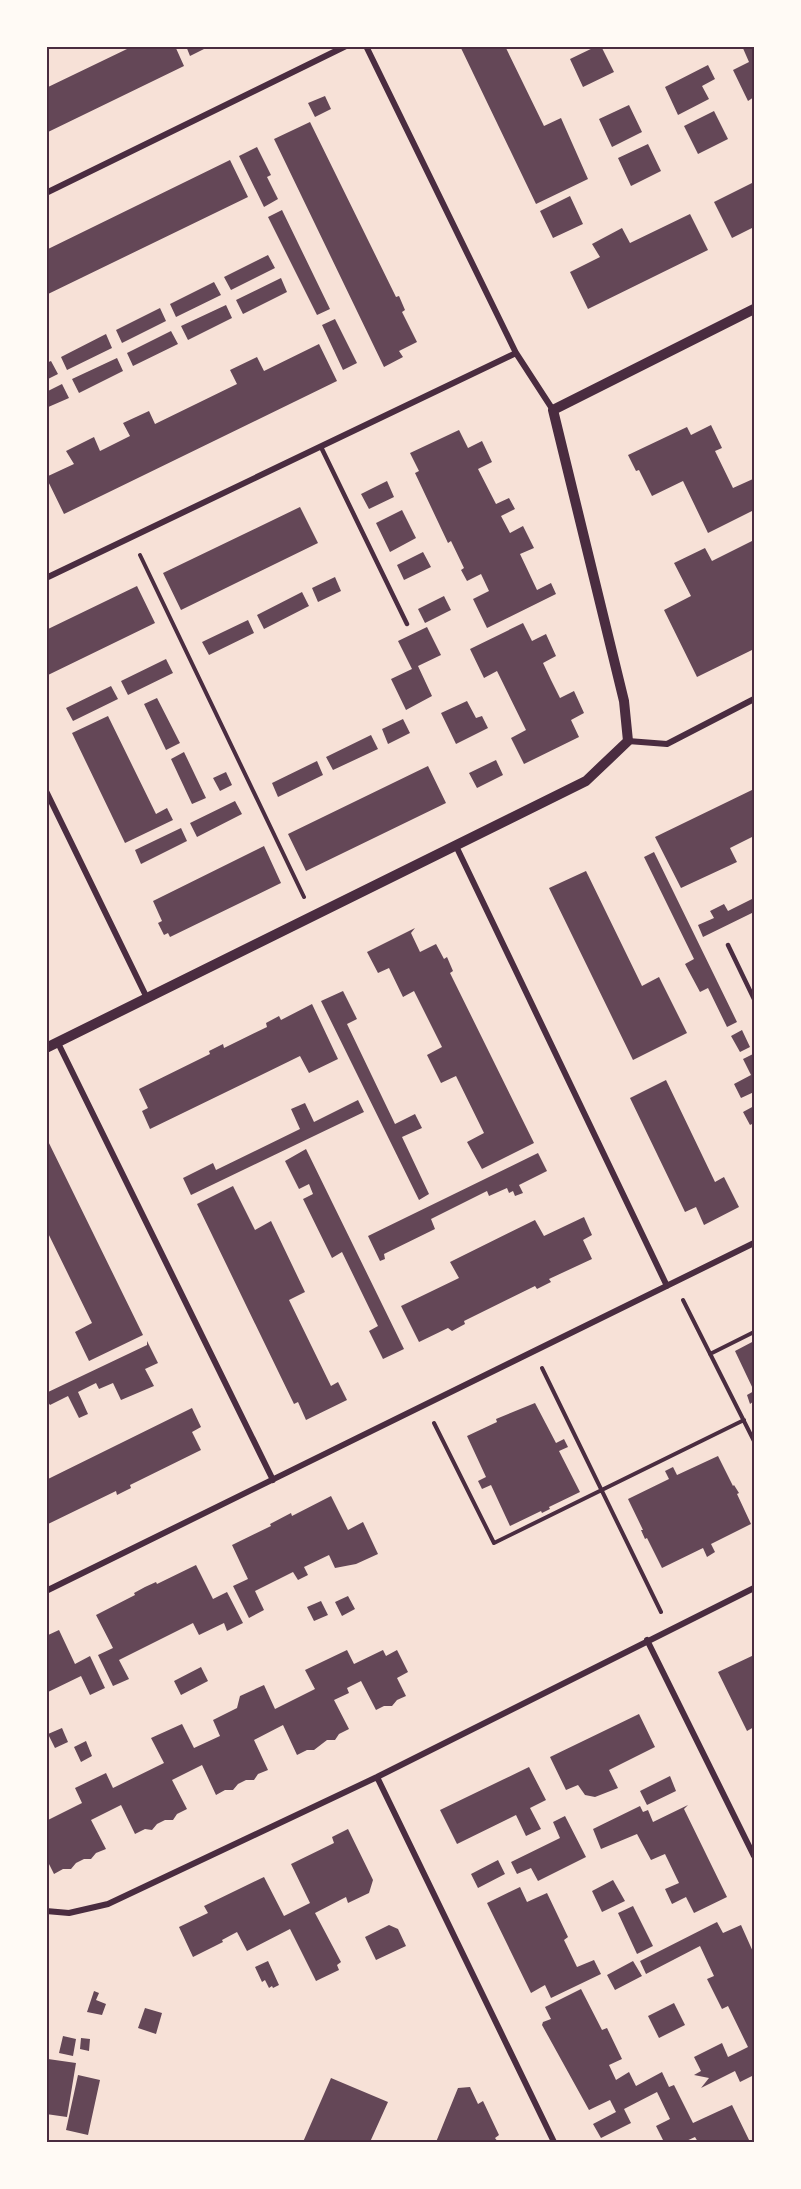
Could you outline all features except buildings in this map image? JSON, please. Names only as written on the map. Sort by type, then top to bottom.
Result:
[{"type":"street","points":[[46,193],[346,46]]},
{"type":"street","points":[[366,46],[516,353],[554,410],[624,701],[628,741]]},
{"type":"street","points":[[554,410],[754,309]]},
{"type":"street","points":[[46,578],[516,353]]},
{"type":"street","points":[[46,1048],[586,782],[628,741],[667,744],[754,699]]},
{"type":"street","points":[[46,791],[147,999]]},
{"type":"street","points":[[456,846],[667,1286]]},
{"type":"street","points":[[58,1043],[273,1480]]},
{"type":"street","points":[[46,1591],[754,1243]]},
{"type":"street","points":[[46,1911],[69,1913],[108,1904],[377,1777],[754,1588]]},
{"type":"street","points":[[647,1640],[754,1856]]},
{"type":"street","points":[[377,1777],[554,2142]]},
{"type":"lane","points":[[321,447],[407,624]]},
{"type":"lane","points":[[728,945],[754,999]]},
{"type":"path","points":[[131,537],[314,916]]},
{"type":"path","points":[[674,1283],[754,1441]]},
{"type":"path","points":[[710,1354],[754,1332]]},
{"type":"path","points":[[534,1351],[669,1629]]},
{"type":"path","points":[[425,1405],[494,1543],[744,1420]]}]
